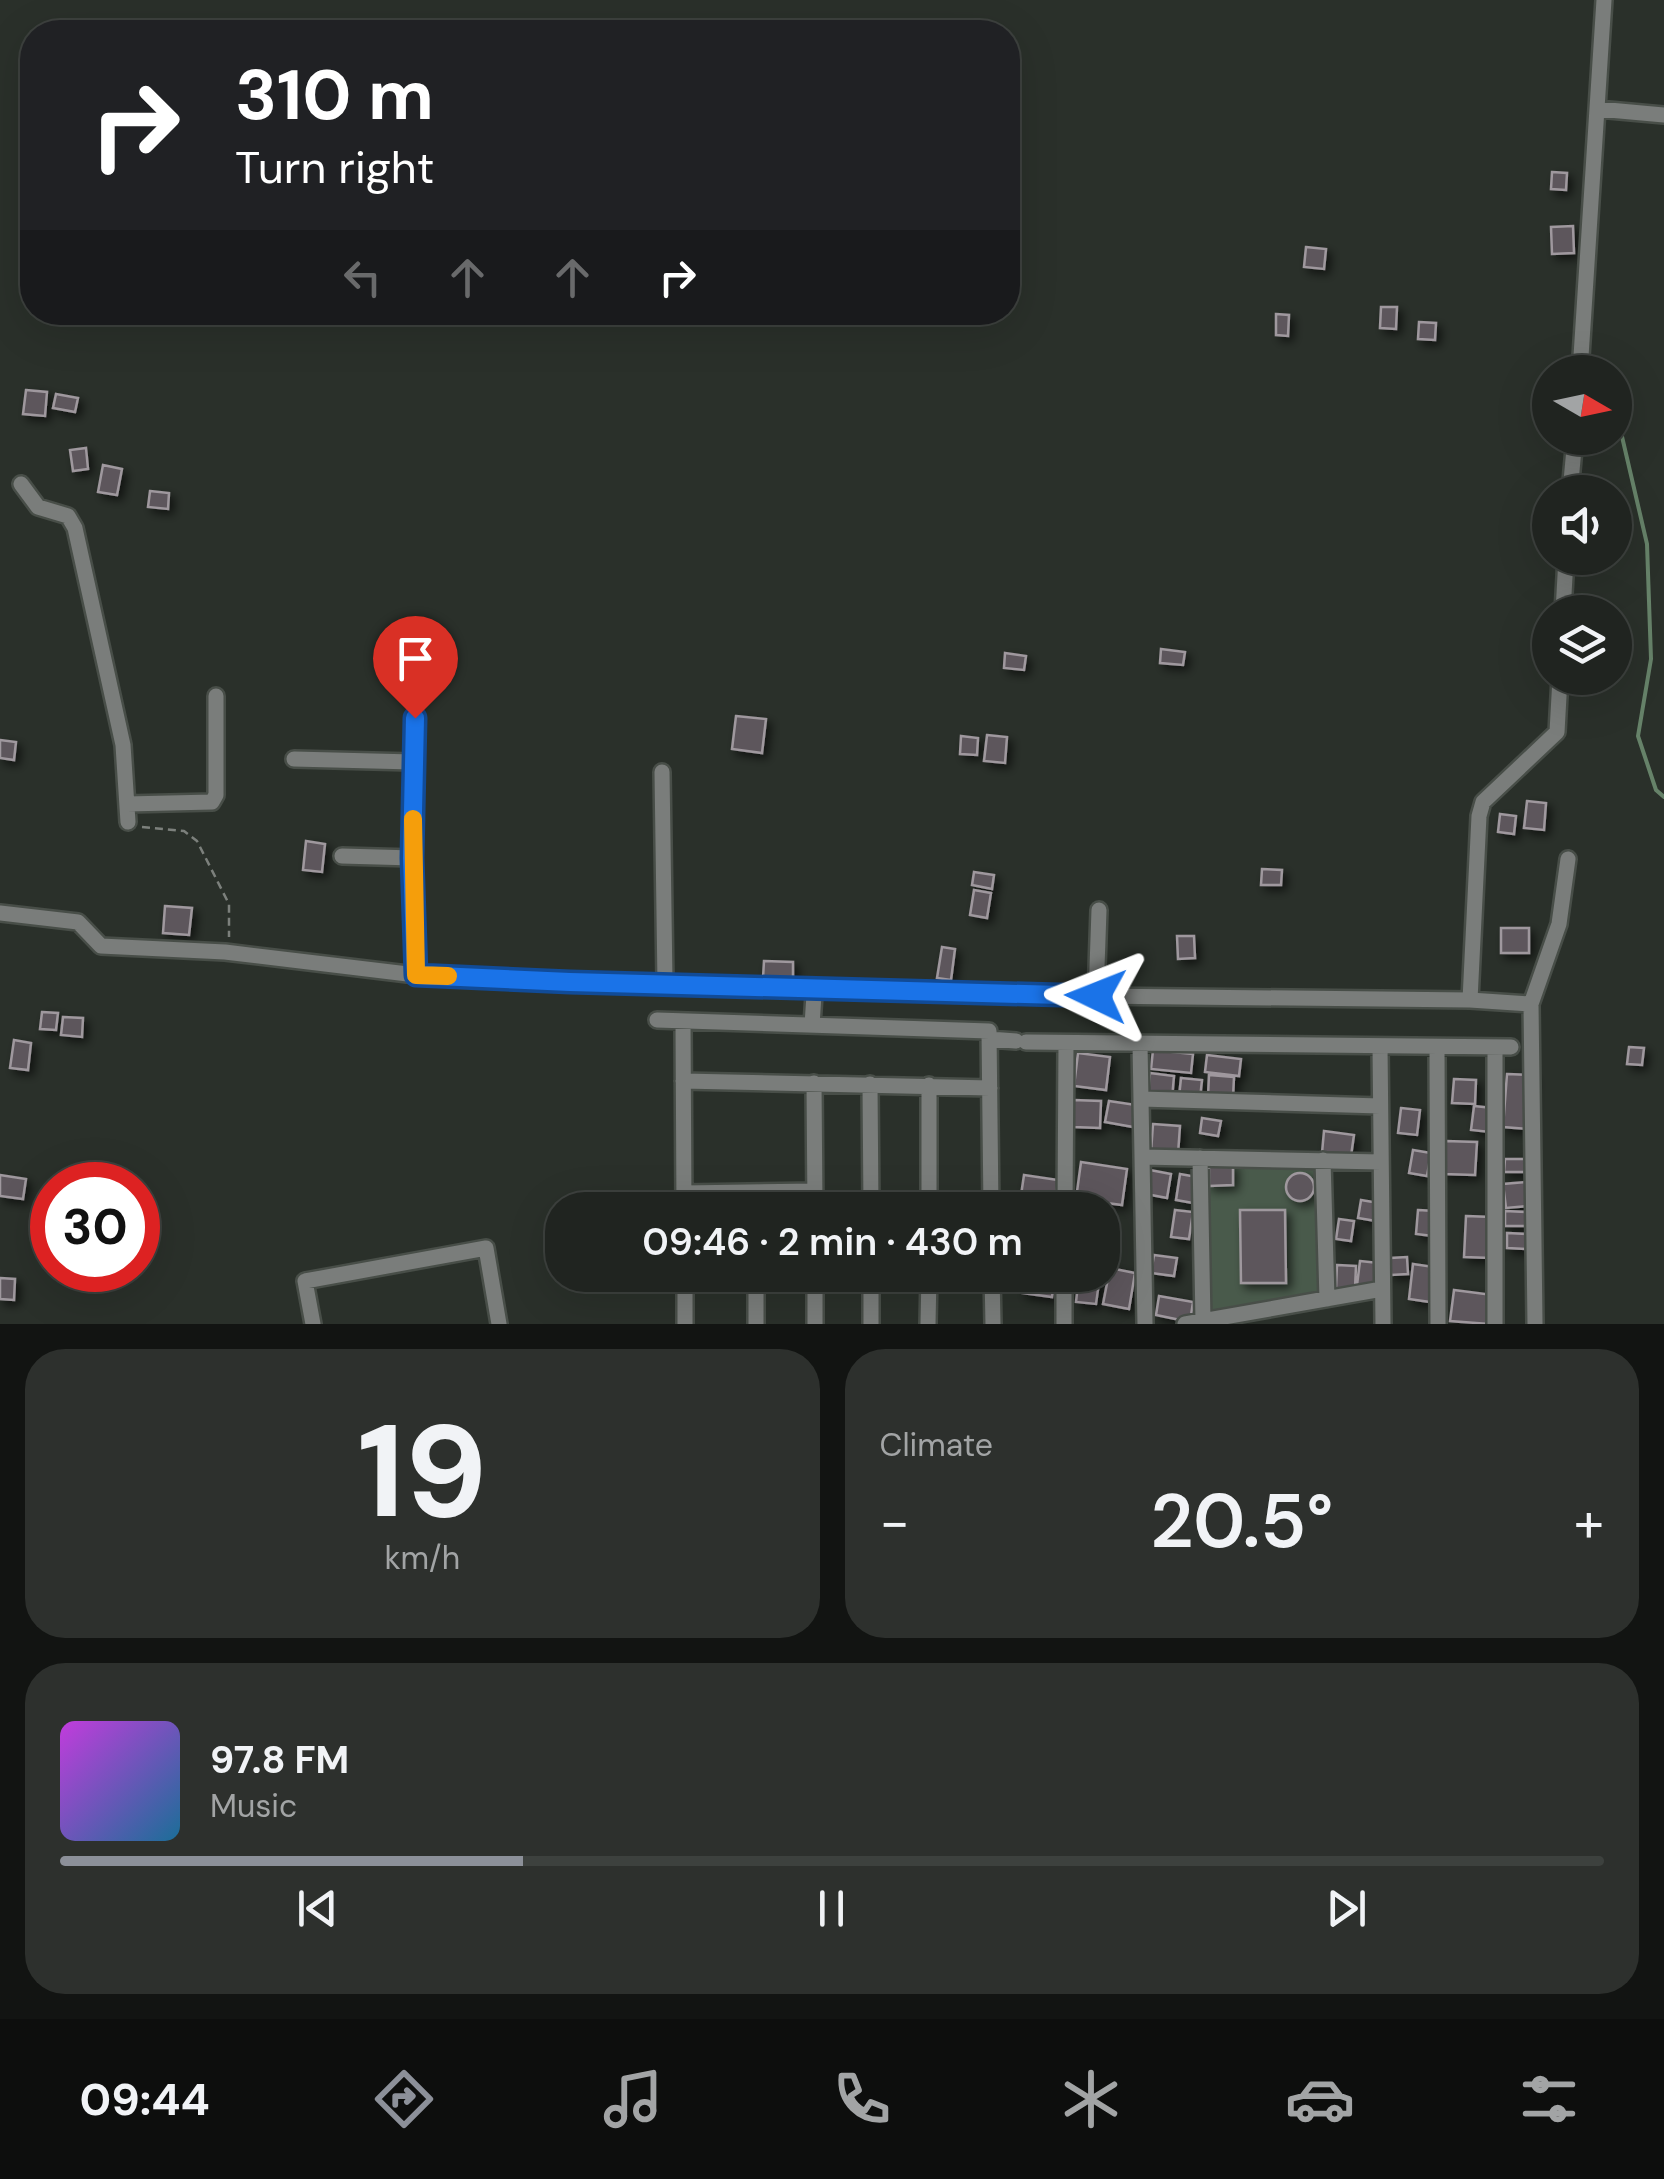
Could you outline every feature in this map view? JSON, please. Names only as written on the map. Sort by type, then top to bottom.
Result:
[{"type":"street","points":[[1581,355],[1604,0]]},
{"type":"street","points":[[1598,109],[1664,115]]},
{"type":"street","points":[[20,484],[38,507],[68,516],[76,528],[123,745],[128,822]]},
{"type":"street","points":[[1470,1000],[1479,816],[1483,802],[1558,732],[1559,695]]},
{"type":"street","points":[[127,804],[212,802],[216,795],[216,696]]},
{"type":"street","points":[[415,718],[412,858],[416,975]]},
{"type":"street","points":[[294,760],[413,762]]},
{"type":"street","points":[[662,772],[665,984]]},
{"type":"street","points":[[342,856],[412,858]]},
{"type":"street","points":[[1534,1324],[1531,1004],[1559,924],[1568,859]]},
{"type":"street","points":[[1096,996],[1099,910]]},
{"type":"street","points":[[0,913],[78,922],[101,946],[224,952],[416,975],[1096,996],[1531,1004]]},
{"type":"street","points":[[812,1025],[814,995]]},
{"type":"street","points":[[657,1020],[989,1031],[992,1192]]},
{"type":"street","points":[[683,1021],[684,1192]]},
{"type":"street","points":[[989,1039],[1503,1047],[1495,1324]]},
{"type":"street","points":[[1065,1192],[1066,1043]]},
{"type":"street","points":[[1140,1044],[1145,1324]]},
{"type":"street","points":[[1380,1046],[1383,1324]]},
{"type":"street","points":[[1436,1046],[1438,1324]]},
{"type":"street","points":[[684,1082],[990,1088]]},
{"type":"street","points":[[755,1192],[815,1191],[814,1084]]},
{"type":"street","points":[[870,1084],[871,1192]]},
{"type":"street","points":[[929,1086],[929,1192]]},
{"type":"street","points":[[1141,1099],[1380,1106]]},
{"type":"street","points":[[1142,1157],[1381,1162]]},
{"type":"street","points":[[1200,1158],[1203,1321]]},
{"type":"street","points":[[1324,1160],[1327,1299]]},
{"type":"street","points":[[313,1324],[305,1281],[486,1248],[499,1324]]},
{"type":"street","points":[[1185,1324],[1382,1289]]},
{"type":"street","points":[[685,1292],[686,1324]]},
{"type":"street","points":[[756,1292],[756,1324]]},
{"type":"street","points":[[815,1292],[815,1324]]},
{"type":"street","points":[[871,1292],[871,1324]]},
{"type":"street","points":[[928,1324],[929,1292]]},
{"type":"street","points":[[992,1292],[993,1324]]},
{"type":"street","points":[[1064,1292],[1064,1324]]},
{"type":"path","points":[[128,822],[138,827],[184,831],[197,840],[229,904],[230,937],[224,952]]},
{"type":"green space","points":[[1206,1163],[1318,1166],[1322,1295],[1211,1312]]},
{"type":"building","points":[[1552,172],[1567,173],[1566,190],[1551,189]]},
{"type":"building","points":[[1573,226],[1574,253],[1552,254],[1551,227]]},
{"type":"building","points":[[1306,247],[1326,249],[1324,269],[1304,267]]},
{"type":"building","points":[[1381,307],[1397,307],[1396,329],[1380,328]]},
{"type":"building","points":[[1276,314],[1289,315],[1288,336],[1276,335]]},
{"type":"building","points":[[1419,322],[1436,323],[1435,340],[1418,339]]},
{"type":"building","points":[[26,390],[47,392],[45,416],[23,414]]},
{"type":"building","points":[[56,394],[78,398],[75,412],[53,408]]},
{"type":"building","points":[[86,448],[88,469],[73,471],[70,450]]},
{"type":"building","points":[[103,465],[122,469],[117,495],[98,492]]},
{"type":"building","points":[[150,491],[169,493],[168,509],[148,507]]},
{"type":"building","points":[[1161,649],[1185,652],[1183,665],[1160,663]]},
{"type":"building","points":[[1005,653],[1026,656],[1024,670],[1004,668]]},
{"type":"building","points":[[736,716],[766,719],[762,753],[732,749]]},
{"type":"building","points":[[987,735],[1007,737],[1005,763],[984,761]]},
{"type":"building","points":[[961,736],[978,738],[977,755],[960,754]]},
{"type":"building","points":[[0,740],[16,742],[14,760],[0,758]]},
{"type":"building","points":[[1527,801],[1546,803],[1544,830],[1524,828]]},
{"type":"building","points":[[1500,814],[1516,816],[1514,834],[1498,832]]},
{"type":"building","points":[[306,841],[325,844],[322,872],[303,870]]},
{"type":"building","points":[[1262,869],[1282,870],[1281,885],[1261,885]]},
{"type":"building","points":[[974,872],[994,875],[992,889],[972,885]]},
{"type":"building","points":[[974,890],[991,893],[987,918],[970,915]]},
{"type":"building","points":[[165,906],[192,908],[189,935],[163,933]]},
{"type":"building","points":[[1501,928],[1529,928],[1529,953],[1501,953]]},
{"type":"building","points":[[1177,936],[1194,936],[1195,958],[1178,959]]},
{"type":"building","points":[[942,947],[955,949],[951,980],[937,978]]},
{"type":"building","points":[[764,961],[793,962],[793,980],[763,978]]},
{"type":"building","points":[[42,1012],[58,1013],[56,1030],[40,1029]]},
{"type":"building","points":[[63,1017],[83,1018],[82,1037],[61,1035]]},
{"type":"building","points":[[14,1040],[31,1043],[28,1070],[10,1068]]},
{"type":"building","points":[[1629,1047],[1644,1048],[1642,1065],[1627,1064]]},
{"type":"building","points":[[1153,1050],[1193,1054],[1191,1073],[1151,1069]]},
{"type":"building","points":[[1078,1053],[1110,1057],[1106,1090],[1074,1086]]},
{"type":"building","points":[[1207,1055],[1241,1059],[1239,1076],[1205,1072]]},
{"type":"building","points":[[1150,1073],[1174,1076],[1172,1099],[1148,1096]]},
{"type":"building","points":[[1507,1074],[1531,1075],[1528,1129],[1503,1127]]},
{"type":"building","points":[[1209,1075],[1234,1077],[1233,1098],[1208,1096]]},
{"type":"building","points":[[1181,1078],[1202,1080],[1200,1099],[1179,1097]]},
{"type":"building","points":[[1454,1079],[1476,1080],[1475,1104],[1452,1103]]},
{"type":"building","points":[[1073,1100],[1101,1101],[1100,1128],[1073,1127]]},
{"type":"building","points":[[1109,1101],[1136,1105],[1133,1127],[1105,1122]]},
{"type":"building","points":[[1474,1106],[1493,1108],[1490,1132],[1471,1130]]},
{"type":"building","points":[[1401,1108],[1420,1110],[1417,1135],[1398,1133]]},
{"type":"building","points":[[1202,1118],[1221,1121],[1218,1136],[1200,1133]]},
{"type":"building","points":[[1153,1124],[1180,1126],[1178,1154],[1151,1152]]},
{"type":"building","points":[[1324,1131],[1354,1135],[1351,1156],[1322,1153]]},
{"type":"building","points":[[1445,1141],[1477,1142],[1475,1175],[1443,1174]]},
{"type":"building","points":[[1413,1150],[1431,1153],[1427,1176],[1409,1173]]},
{"type":"building","points":[[1505,1159],[1526,1159],[1526,1172],[1504,1172]]},
{"type":"building","points":[[1081,1162],[1127,1169],[1122,1205],[1120,1192],[1077,1192]]},
{"type":"building","points":[[1233,1164],[1233,1185],[1209,1186],[1209,1165]]},
{"type":"building","points":[[1150,1170],[1171,1174],[1167,1198],[1146,1194]]},
{"type":"building","points":[[1300,1173],[1310,1177],[1314,1187],[1310,1197],[1300,1201],[1290,1197],[1286,1187],[1290,1177]]},
{"type":"building","points":[[1180,1174],[1197,1177],[1193,1203],[1176,1200]]},
{"type":"building","points":[[0,1175],[26,1179],[23,1199],[0,1196]]},
{"type":"building","points":[[1024,1175],[1058,1180],[1056,1192],[1021,1192]]},
{"type":"building","points":[[1526,1182],[1528,1206],[1506,1208],[1503,1184]]},
{"type":"building","points":[[1361,1200],[1379,1203],[1376,1221],[1358,1218]]},
{"type":"building","points":[[1175,1210],[1193,1212],[1189,1239],[1171,1237]]},
{"type":"building","points":[[1240,1210],[1285,1210],[1286,1283],[1241,1283]]},
{"type":"building","points":[[1418,1210],[1435,1211],[1433,1236],[1416,1234]]},
{"type":"building","points":[[1505,1211],[1526,1212],[1526,1226],[1505,1226]]},
{"type":"building","points":[[1466,1216],[1492,1217],[1491,1258],[1464,1257]]},
{"type":"building","points":[[1339,1219],[1354,1221],[1351,1241],[1336,1239]]},
{"type":"building","points":[[1507,1233],[1527,1234],[1526,1249],[1507,1248]]},
{"type":"building","points":[[1154,1255],[1177,1258],[1174,1276],[1151,1273]]},
{"type":"building","points":[[1407,1257],[1408,1274],[1391,1275],[1390,1258]]},
{"type":"building","points":[[1360,1261],[1379,1263],[1376,1287],[1357,1285]]},
{"type":"building","points":[[1413,1264],[1434,1267],[1430,1302],[1409,1299]]},
{"type":"building","points":[[1337,1265],[1356,1266],[1355,1289],[1336,1288]]},
{"type":"building","points":[[1120,1270],[1135,1273],[1129,1309],[1103,1304],[1105,1292],[1120,1292]]},
{"type":"building","points":[[0,1278],[15,1279],[14,1300],[0,1299]]},
{"type":"building","points":[[1454,1290],[1493,1295],[1489,1324],[1450,1321]]},
{"type":"building","points":[[1022,1292],[1053,1292],[1052,1297]]},
{"type":"building","points":[[1077,1292],[1098,1292],[1096,1304],[1076,1302]]},
{"type":"building","points":[[1159,1296],[1193,1302],[1190,1322],[1156,1315]]},
{"type":"waterway","points":[[1626,455],[1647,544],[1651,659],[1638,736],[1656,790],[1664,797]]},
{"type":"slow traffic","points":[[413,819],[416,975],[448,976]]},
{"type":"route","points":[[415,718],[412,858],[416,975],[1096,996]]}]
